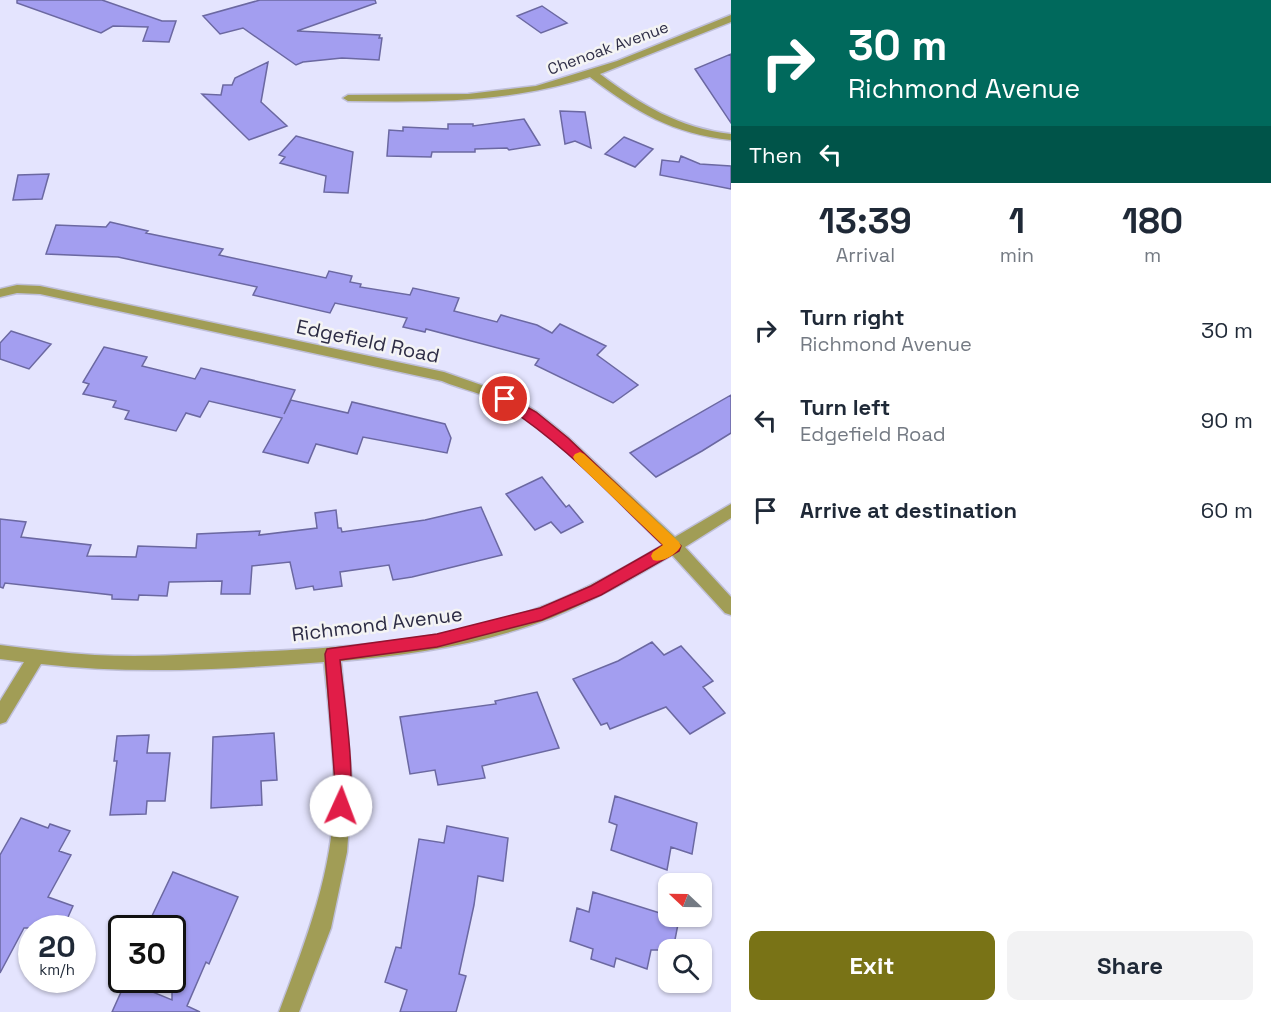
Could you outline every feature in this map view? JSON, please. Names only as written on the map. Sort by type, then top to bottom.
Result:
[{"type":"street","name":"Chenoak Avenue","points":[[348,98],[507,94],[553,85],[591,73],[731,18]]},
{"type":"street","points":[[591,73],[639,108],[668,124],[694,133],[731,138]]},
{"type":"street","name":"Edgefield Road","points":[[0,292],[16,289],[40,291],[444,377],[505,399],[548,429],[674,546],[731,608]]},
{"type":"street","name":"Richmond Avenue","points":[[0,652],[94,662],[159,663],[332,654],[437,640],[542,614],[596,591],[731,510]]},
{"type":"street","points":[[289,1012],[321,928],[338,852],[343,783],[332,654]]},
{"type":"street","points":[[0,716],[37,656]]},
{"type":"building","points":[[17,0],[102,0],[162,21],[176,21],[169,42],[143,41],[148,27],[113,26],[101,33],[17,3]]},
{"type":"building","points":[[260,0],[375,0],[376,3],[297,31],[380,35],[379,38],[382,38],[379,60],[342,58],[303,62],[296,65],[243,28],[220,34],[203,16]]},
{"type":"building","points":[[542,6],[567,23],[541,33],[517,16]]},
{"type":"building","points":[[731,54],[731,123],[695,69]]},
{"type":"building","points":[[268,62],[261,102],[287,126],[249,140],[202,94],[221,95],[223,85],[232,85],[235,78]]},
{"type":"building","points":[[560,111],[585,112],[591,148],[575,141],[565,144]]},
{"type":"building","points":[[524,119],[540,145],[509,150],[507,148],[475,149],[475,152],[432,152],[431,157],[387,156],[389,130],[403,131],[403,127],[448,129],[448,124],[473,124],[473,126]]},
{"type":"building","points":[[296,136],[353,152],[348,193],[324,192],[326,176],[280,163],[285,157],[279,155]]},
{"type":"building","points":[[624,137],[653,149],[635,167],[605,154]]},
{"type":"building","points":[[681,156],[700,164],[731,166],[731,189],[660,175],[662,160],[679,162]]},
{"type":"building","points":[[49,174],[42,199],[13,200],[18,175]]},
{"type":"building","points":[[110,222],[148,231],[146,233],[223,249],[219,255],[326,278],[329,271],[352,276],[350,282],[361,284],[360,287],[410,295],[413,288],[459,298],[454,311],[497,322],[501,315],[537,325],[552,333],[560,324],[606,346],[597,355],[638,385],[613,403],[535,365],[539,359],[426,329],[425,332],[403,327],[407,318],[335,303],[330,313],[253,295],[257,287],[118,257],[46,254],[56,225],[106,227]]},
{"type":"building","points":[[11,331],[51,344],[29,369],[0,359],[0,343]]},
{"type":"building","points":[[104,347],[147,357],[142,366],[195,379],[201,368],[295,390],[284,414],[291,400],[348,413],[352,402],[445,424],[451,438],[447,453],[363,437],[357,454],[316,444],[308,463],[263,452],[282,418],[209,401],[200,417],[186,413],[176,431],[125,419],[129,411],[113,407],[116,401],[83,394],[89,384],[83,382]]},
{"type":"building","points":[[731,395],[731,433],[702,451],[656,477],[630,453]]},
{"type":"building","points":[[542,477],[566,507],[569,505],[583,522],[561,533],[551,522],[535,530],[506,494]]},
{"type":"building","points":[[481,507],[502,555],[412,577],[393,580],[389,565],[340,572],[342,586],[314,590],[313,586],[296,589],[290,562],[252,566],[250,594],[221,594],[222,581],[169,582],[167,596],[139,595],[138,600],[112,599],[112,595],[5,583],[3,588],[0,587],[0,519],[26,522],[21,537],[91,545],[87,556],[136,557],[138,546],[196,548],[197,534],[260,531],[259,535],[317,528],[315,513],[336,510],[338,528],[341,528],[342,532],[425,520]]},
{"type":"building","points":[[652,642],[664,655],[681,646],[713,681],[703,687],[725,713],[690,734],[666,707],[610,729],[607,723],[601,725],[573,679],[618,661]]},
{"type":"building","points":[[537,692],[559,748],[482,766],[485,778],[438,785],[435,770],[410,774],[400,717],[496,704],[495,701]]},
{"type":"building","points":[[274,733],[277,780],[261,781],[262,805],[211,808],[213,737]]},
{"type":"building","points":[[149,735],[147,753],[170,753],[165,801],[147,801],[146,814],[110,815],[117,761],[114,761],[117,736]]},
{"type":"building","points":[[615,796],[697,823],[692,854],[671,847],[667,870],[611,850],[617,825],[609,822]]},
{"type":"building","points":[[21,818],[48,828],[50,824],[70,831],[59,851],[71,855],[48,897],[73,906],[69,915],[18,915],[18,939],[0,973],[0,855]]},
{"type":"building","points":[[447,826],[508,838],[503,881],[478,876],[459,974],[466,976],[456,1012],[400,1012],[407,990],[385,982],[396,947],[401,948],[419,839],[444,843]]},
{"type":"building","points":[[173,872],[238,897],[209,964],[206,962],[187,1006],[200,1012],[112,1012],[121,993],[155,993],[172,1000],[172,993],[186,993],[186,915],[152,915]]},
{"type":"building","points":[[593,892],[658,912],[658,927],[677,927],[675,939],[658,939],[658,950],[651,950],[647,969],[616,958],[614,967],[591,959],[593,949],[570,941],[577,908],[589,912]]},
{"type":"slow traffic","points":[[580,457],[674,546],[658,556]]},
{"type":"route","points":[[341,806],[343,783],[332,654],[437,640],[542,614],[596,591],[674,546],[564,442],[532,416],[505,399]]}]
